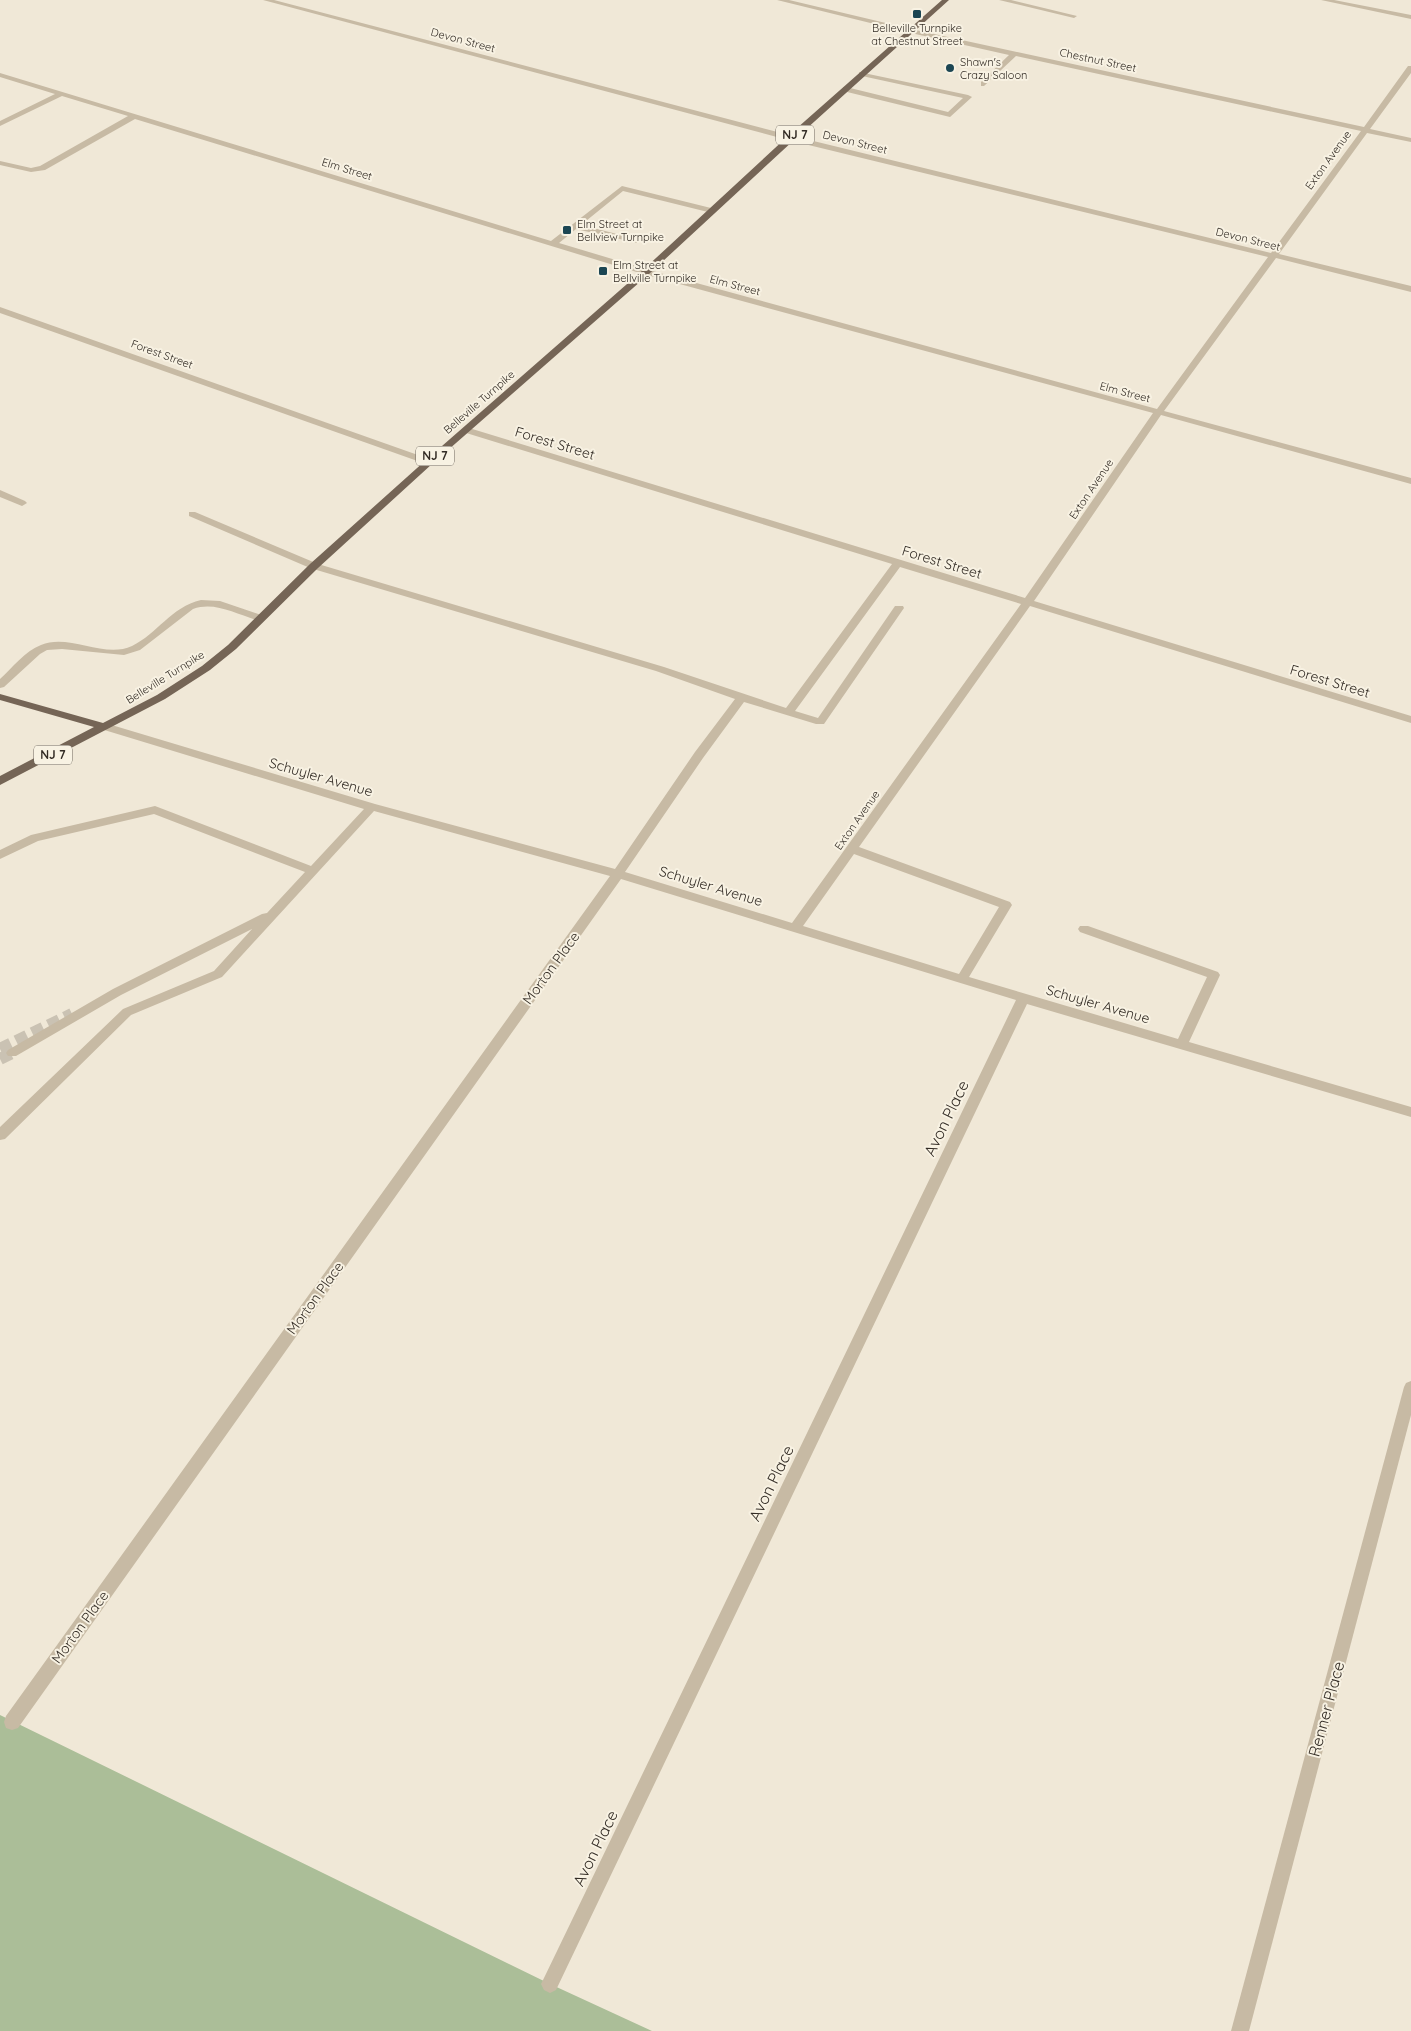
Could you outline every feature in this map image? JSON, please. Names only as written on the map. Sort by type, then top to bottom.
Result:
[{"type":"main road","name":"Belleville Turnpike","points":[[0,781],[161,696],[206,668],[232,647],[314,566],[429,462],[646,272],[791,138],[946,0]]},
{"type":"main road","name":"Schuyler Avenue","points":[[0,697],[105,727]]},
{"type":"street","name":"Devon Street","points":[[266,0],[791,138],[1411,289]]},
{"type":"street","name":"Chestnut Street","points":[[780,0],[1014,54],[1411,140]]},
{"type":"street","points":[[1002,0],[1074,16]]},
{"type":"street","points":[[1324,0],[1411,17]]},
{"type":"street","points":[[984,84],[1014,54]]},
{"type":"street","name":"Exton Avenue","points":[[796,928],[1027,602],[1158,413],[1411,68]]},
{"type":"street","points":[[846,89],[950,115],[968,97],[862,74]]},
{"type":"street","name":"Elm Street","points":[[0,76],[646,272],[1411,481]]},
{"type":"street","points":[[0,124],[61,94]]},
{"type":"street","points":[[0,163],[30,170],[42,168],[134,116]]},
{"type":"street","points":[[552,244],[622,188],[712,210]]},
{"type":"street","points":[[575,226],[634,241]]},
{"type":"street","name":"Forest Street","points":[[0,310],[429,462]]},
{"type":"street","name":"Forest Street","points":[[466,430],[1411,720]]},
{"type":"street","points":[[0,493],[22,503]]},
{"type":"street","points":[[192,514],[314,566],[650,666],[742,698],[820,722],[899,608]]},
{"type":"street","points":[[788,712],[898,563]]},
{"type":"street","points":[[0,685],[36,652],[45,647],[62,646],[120,654],[136,648],[189,607],[200,602],[216,603],[260,618]]},
{"type":"street","name":"Morton Place","points":[[12,1722],[618,874],[699,755],[742,698]]},
{"type":"street","name":"Schuyler Avenue","points":[[105,727],[372,807],[618,874],[1023,998],[1411,1112]]},
{"type":"street","points":[[0,1135],[127,1012],[218,974],[372,807]]},
{"type":"street","points":[[0,855],[35,838],[155,810],[313,871]]},
{"type":"street","points":[[852,849],[1006,905],[962,979]]},
{"type":"street","points":[[12,1053],[117,992],[275,912]]},
{"type":"street","points":[[1084,929],[1214,975],[1182,1044]]},
{"type":"street","name":"Avon Place","points":[[550,1984],[1023,998]]},
{"type":"street","name":"Renner Place","points":[[1240,2031],[1411,1387]]},
{"type":"green space","points":[[0,1715],[550,1984],[652,2031],[0,2031]]},
{"type":"tunnel","points":[[0,1049],[72,1014]]},
{"type":"tunnel","points":[[0,1059],[12,1053]]},
{"type":"place","name":"Belleville Turnpike at Chestnut Street","points":[[917,14]]},
{"type":"place","name":"Shawn's Crazy Saloon","points":[[950,68]]},
{"type":"place","name":"Elm Street at Bellview Turnpike","points":[[567,230]]},
{"type":"place","name":"Elm Street at Bellville Turnpike","points":[[603,271]]}]
